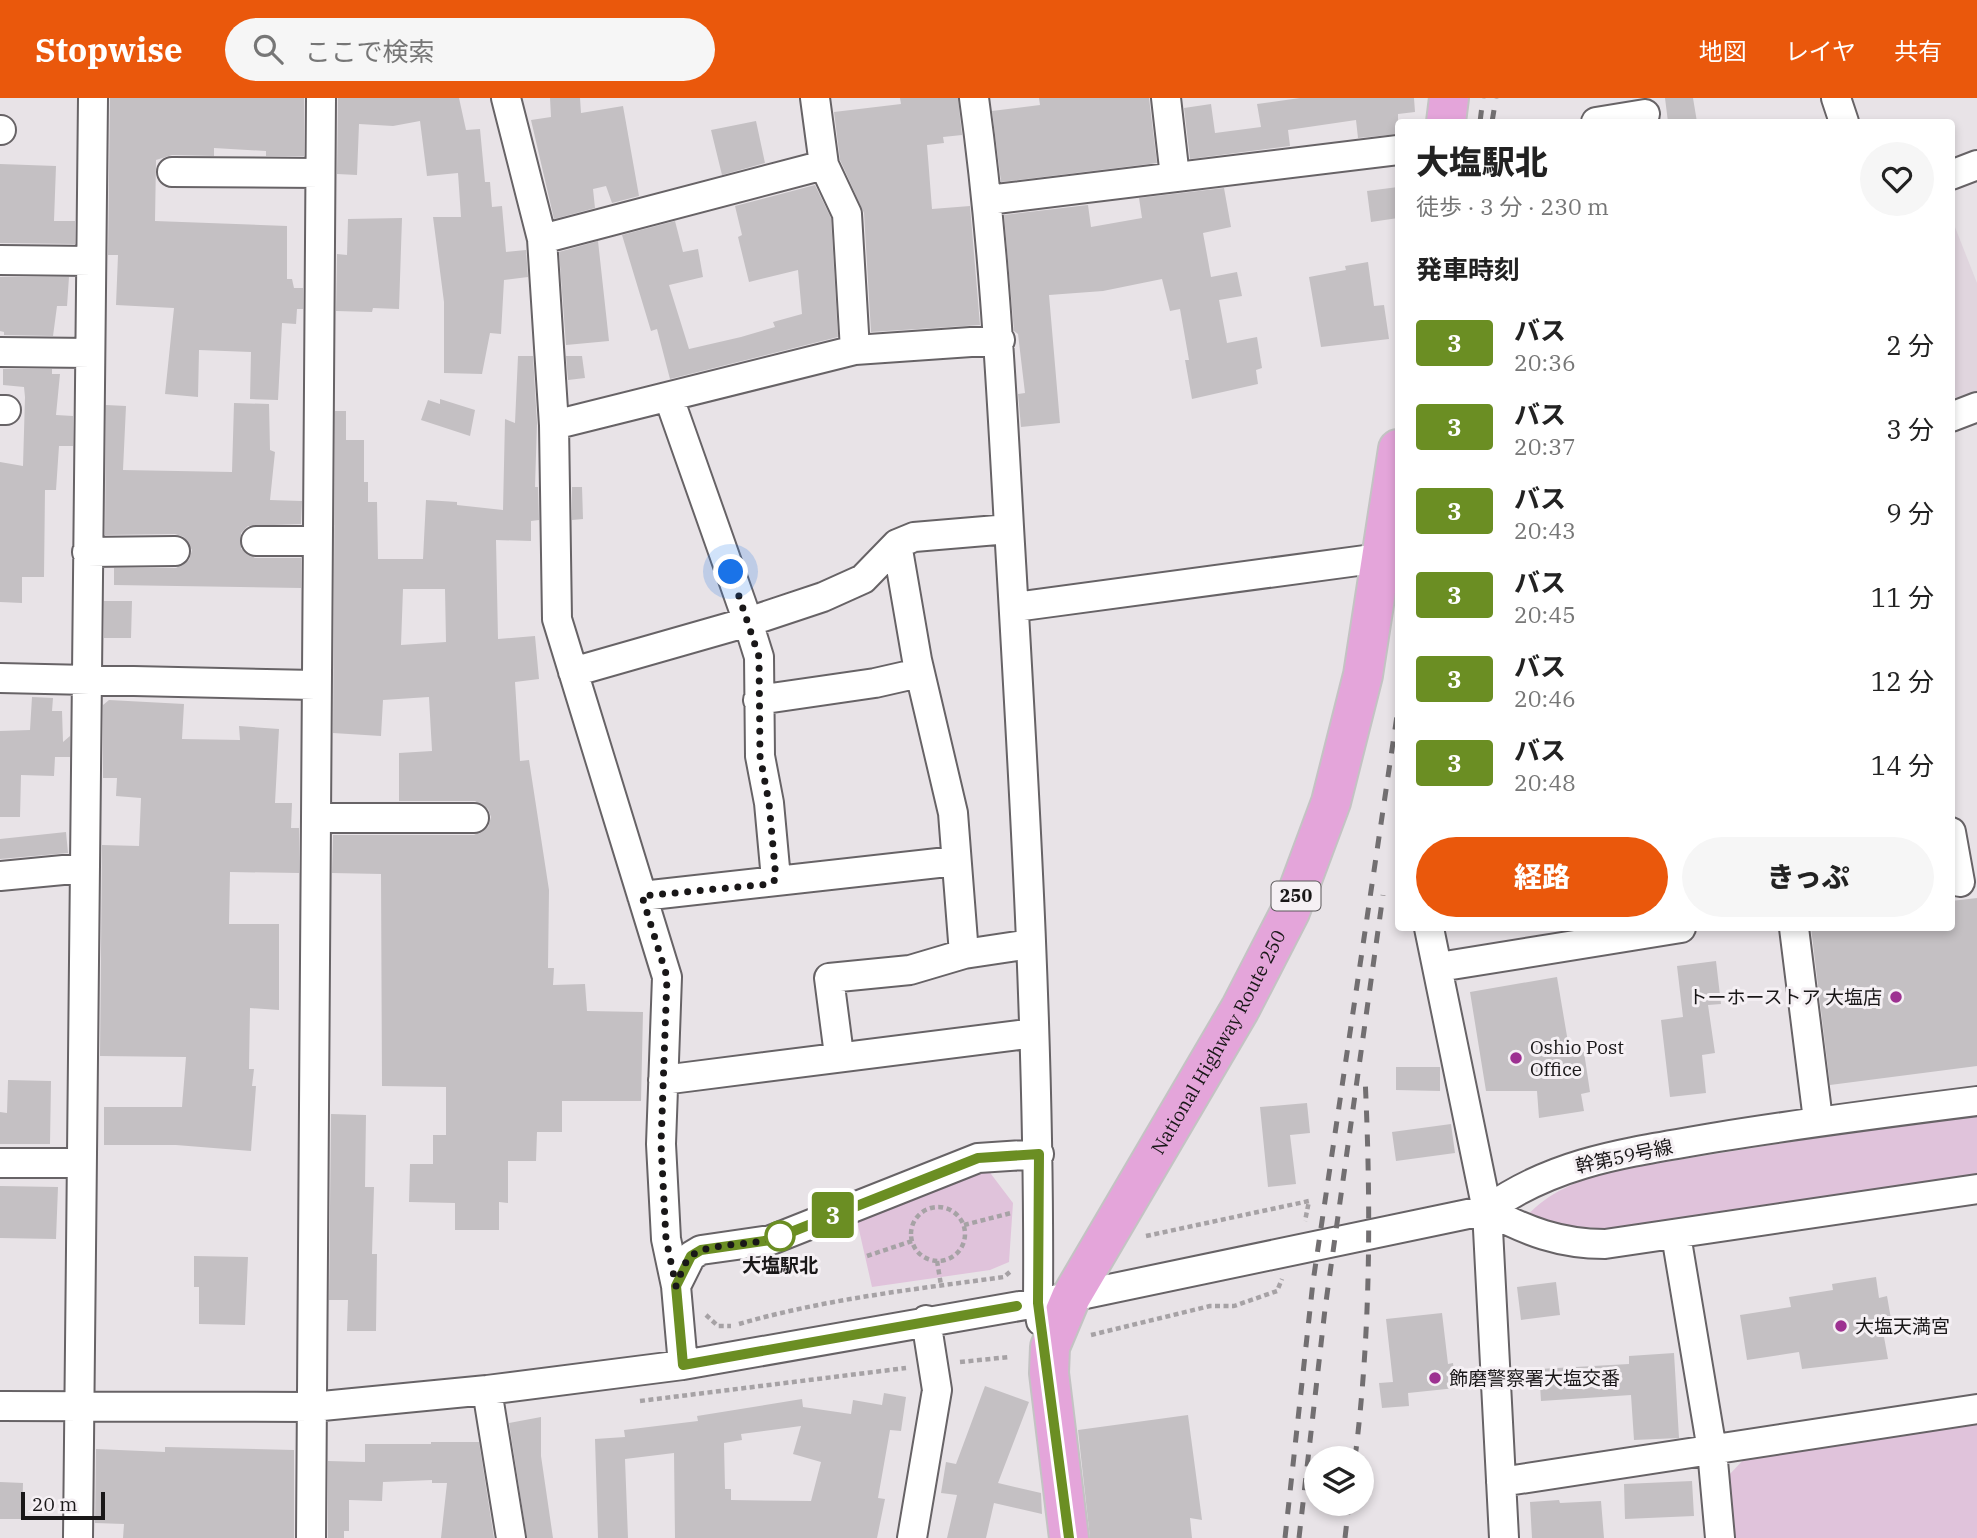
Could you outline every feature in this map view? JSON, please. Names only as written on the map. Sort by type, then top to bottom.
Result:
[{"type":"highway","points":[[1446,119],[1449,98]]},
{"type":"highway","name":"National Highway Route 250","points":[[1069,1538],[1049,1360],[1054,1300],[1103,1244],[1240,1009],[1290,912],[1331,802],[1360,687],[1395,467]]},
{"type":"street","points":[[78,1538],[93,98]]},
{"type":"street","points":[[311,1538],[321,98]]},
{"type":"street","points":[[506,98],[542,239],[554,425],[557,619],[667,977],[661,1144],[666,1239],[677,1296],[683,1365]]},
{"type":"street","points":[[815,98],[824,165],[847,214],[855,350]]},
{"type":"street","points":[[974,98],[988,200],[1000,340],[1009,529],[1016,607],[1039,1154],[1038,1251],[1054,1300]]},
{"type":"street","points":[[1166,98],[1175,177]]},
{"type":"street","points":[[1836,98],[1843,119]]},
{"type":"street","points":[[1610,119],[1648,111]]},
{"type":"street","points":[[988,200],[1395,150]]},
{"type":"street","points":[[1955,173],[1977,164]]},
{"type":"street","points":[[542,239],[824,165]]},
{"type":"street","points":[[172,172],[320,173]]},
{"type":"street","points":[[0,260],[91,261]]},
{"type":"street","points":[[554,425],[855,350],[1000,340]]},
{"type":"street","points":[[0,352],[90,353]]},
{"type":"street","points":[[669,398],[759,657],[760,756],[769,803],[776,879]]},
{"type":"street","points":[[1955,415],[1977,408]]},
{"type":"street","points":[[573,672],[748,622],[823,597],[863,579],[897,544],[914,537],[1009,529]]},
{"type":"street","points":[[256,541],[317,541]]},
{"type":"street","points":[[897,544],[919,673],[953,813],[964,954]]},
{"type":"street","points":[[87,552],[175,551]]},
{"type":"street","points":[[1016,607],[1380,558]]},
{"type":"street","points":[[758,700],[875,683],[919,673]]},
{"type":"street","points":[[0,678],[315,685]]},
{"type":"street","points":[[317,818],[474,818]]},
{"type":"street","points":[[1955,848],[1963,881]]},
{"type":"street","points":[[642,896],[770,884],[776,879],[956,861]]},
{"type":"street","points":[[0,876],[84,868]]},
{"type":"street","points":[[1430,931],[1487,1210],[1504,1538]]},
{"type":"street","points":[[1439,967],[1619,933],[1644,931]]},
{"type":"street","points":[[1794,931],[1818,1121]]},
{"type":"street","points":[[839,1055],[830,978],[910,970],[964,954],[1030,944]]},
{"type":"street","points":[[663,1080],[839,1055],[1034,1033]]},
{"type":"street","name":"幹第59号線","points":[[1487,1210],[1525,1186],[1594,1158],[1818,1121],[1977,1101]]},
{"type":"street","points":[[677,1296],[691,1256],[701,1250],[771,1240],[978,1158],[1039,1154]]},
{"type":"street","points":[[0,1163],[81,1163]]},
{"type":"street","points":[[0,1406],[312,1407],[487,1390],[683,1365],[926,1320],[1054,1300],[1487,1210],[1518,1227],[1553,1240],[1580,1244],[1676,1235],[1977,1189]]},
{"type":"street","points":[[1676,1235],[1712,1450],[1720,1538]]},
{"type":"street","points":[[912,1538],[937,1390],[926,1320]]},
{"type":"street","points":[[487,1390],[511,1538]]},
{"type":"street","points":[[1501,1482],[1977,1409]]},
{"type":"path","points":[[1049,1360],[1210,1306],[1234,1307],[1277,1291],[1309,1201],[1103,1244]]},
{"type":"path","points":[[944,1207],[953,1210],[964,1225],[965,1234],[960,1250],[946,1260],[937,1261],[921,1255],[912,1241],[913,1222],[926,1209],[944,1207]]},
{"type":"path","points":[[964,1225],[1023,1211]]},
{"type":"path","points":[[867,1256],[912,1241]]},
{"type":"path","points":[[677,1296],[700,1300],[706,1316],[718,1326],[734,1326],[772,1315],[942,1285],[1004,1277],[1019,1263],[1020,1252],[1038,1251]]},
{"type":"path","points":[[937,1261],[942,1285]]},
{"type":"path","points":[[949,1364],[1009,1357]]},
{"type":"shaded area","points":[[1955,227],[1977,283],[1977,391],[1955,398]]},
{"type":"shaded area","points":[[1977,1112],[1977,1175],[1622,1230],[1544,1224],[1526,1217],[1554,1194],[1609,1171]]},
{"type":"shaded area","points":[[988,1170],[1013,1203],[1009,1262],[990,1270],[872,1287],[857,1221]]},
{"type":"shaded area","points":[[1977,1421],[1977,1538],[1735,1538],[1729,1475],[1746,1457]]},
{"type":"building","points":[[110,98],[304,98],[304,156],[266,156],[266,151],[214,148],[214,156],[172,155],[156,160],[155,221],[287,226],[287,279],[292,279],[294,288],[303,288],[303,309],[297,309],[296,324],[282,323],[278,400],[250,399],[251,352],[199,350],[198,397],[165,394],[174,308],[116,305],[118,255],[108,255]]},
{"type":"building","points":[[338,98],[459,98],[466,130],[480,129],[485,182],[490,182],[492,207],[502,206],[506,252],[526,250],[528,277],[504,280],[501,334],[490,333],[482,374],[444,373],[444,302],[433,217],[461,217],[458,173],[427,176],[420,121],[393,126],[359,124],[357,175],[337,174]]},
{"type":"building","points":[[550,98],[580,98],[581,113],[623,106],[639,196],[612,203],[606,186],[593,189],[595,208],[554,219],[531,120],[551,117]]},
{"type":"building","points":[[900,98],[958,98],[962,135],[943,137],[944,143],[927,145],[932,209],[970,206],[980,325],[871,332],[864,213],[840,160],[834,112],[901,104]]},
{"type":"building","points":[[1039,98],[1149,98],[1157,163],[1001,182],[992,111],[1040,105]]},
{"type":"building","points":[[1300,98],[1414,98],[1415,112],[1398,114],[1398,119],[1395,119],[1395,134],[1358,138],[1356,120],[1288,130],[1290,146],[1190,159],[1184,108],[1211,104],[1215,133],[1261,127],[1257,104]]},
{"type":"building","points":[[1665,98],[1693,98],[1696,119],[1668,119]]},
{"type":"building","points":[[756,121],[765,163],[722,175],[711,130]]},
{"type":"building","points":[[0,164],[56,166],[54,221],[75,221],[75,244],[0,243]]},
{"type":"building","points":[[815,185],[831,218],[838,337],[670,379],[657,329],[651,331],[622,235],[675,221],[683,252],[698,249],[703,277],[669,285],[689,349],[741,337],[775,327],[773,322],[802,314],[798,270],[749,282],[738,237],[742,235],[735,206]]},
{"type":"building","points":[[1395,187],[1395,218],[1371,222],[1367,191]]},
{"type":"building","points":[[1224,188],[1231,227],[1203,233],[1211,277],[1237,272],[1242,296],[1219,300],[1227,343],[1257,337],[1262,368],[1256,370],[1258,384],[1192,399],[1185,360],[1189,360],[1180,309],[1170,311],[1162,279],[1103,291],[1049,295],[1060,423],[1021,427],[1018,394],[1025,393],[1018,334],[1014,331],[1004,215],[1088,205],[1091,227],[1142,218],[1139,198]]},
{"type":"building","points":[[402,218],[399,309],[373,308],[372,312],[336,311],[337,254],[347,255],[348,219]]},
{"type":"building","points":[[598,241],[609,341],[566,345],[559,252]]},
{"type":"building","points":[[1368,262],[1374,306],[1384,305],[1389,339],[1321,347],[1309,277],[1346,270],[1345,266]]},
{"type":"building","points":[[0,277],[69,277],[67,306],[57,306],[53,336],[4,335],[4,332],[0,331]]},
{"type":"building","points":[[518,356],[533,356],[537,423],[535,487],[538,487],[539,520],[531,521],[531,541],[496,540],[498,639],[535,636],[539,679],[515,682],[520,761],[529,760],[549,890],[548,968],[554,968],[553,985],[585,984],[587,1011],[643,1012],[641,1101],[562,1101],[562,1132],[537,1132],[536,1161],[508,1161],[508,1203],[499,1202],[499,1230],[455,1230],[455,1203],[409,1202],[410,1164],[433,1164],[433,1135],[446,1135],[446,1087],[382,1086],[381,874],[332,873],[333,835],[474,835],[488,827],[491,817],[488,809],[475,801],[399,801],[399,753],[432,751],[429,697],[383,700],[381,736],[333,733],[335,411],[346,411],[346,440],[364,440],[364,482],[368,482],[368,502],[377,502],[378,559],[423,559],[426,500],[503,510],[505,419],[515,423]],"holes":[[[403,589],[445,589],[446,642],[401,645]]]},
{"type":"building","points":[[566,356],[582,356],[585,378],[568,380]]},
{"type":"building","points":[[3,369],[52,369],[52,374],[60,374],[56,415],[73,416],[73,446],[59,446],[56,490],[45,490],[44,577],[22,577],[22,603],[0,602],[0,462],[23,466],[25,397],[24,387],[3,385]]},
{"type":"building","points":[[440,399],[475,410],[470,436],[421,420],[428,400],[440,404]]},
{"type":"building","points":[[234,403],[269,404],[270,450],[275,452],[270,500],[302,501],[301,524],[248,526],[241,533],[241,549],[255,558],[301,558],[301,588],[114,585],[114,568],[176,568],[189,560],[192,550],[184,537],[175,534],[105,535],[106,405],[126,406],[123,470],[232,472]]},
{"type":"building","points":[[572,487],[582,487],[583,519],[572,520]]},
{"type":"building","points":[[104,601],[132,601],[131,638],[104,638]]},
{"type":"building","points":[[32,697],[53,698],[52,711],[62,711],[63,742],[70,736],[70,757],[55,757],[54,776],[21,775],[20,817],[0,817],[0,731],[30,730]]},
{"type":"building","points":[[109,700],[184,704],[182,739],[240,740],[239,726],[279,729],[275,803],[292,803],[291,828],[299,828],[299,873],[230,872],[229,924],[279,924],[279,1010],[250,1008],[249,1069],[254,1069],[252,1086],[256,1086],[251,1151],[176,1145],[104,1145],[104,1107],[182,1107],[186,1057],[100,1056],[102,845],[139,846],[141,798],[116,796],[117,778],[103,778],[103,705]]},
{"type":"building","points":[[66,832],[68,853],[0,859],[0,839]]},
{"type":"building","name":"トーホーストア 大塩店","points":[[1977,898],[1977,1066],[1830,1085],[1811,931],[1955,931],[1955,901]]},
{"type":"building","points":[[1716,961],[1721,1004],[1708,1005],[1715,1053],[1702,1055],[1706,1093],[1670,1097],[1661,1020],[1683,1017],[1677,966]]},
{"type":"building","points":[[1557,977],[1570,1054],[1584,1052],[1590,1092],[1581,1094],[1584,1111],[1539,1118],[1537,1091],[1486,1091],[1470,992]]},
{"type":"building","points":[[1396,1067],[1440,1067],[1440,1091],[1396,1090]]},
{"type":"building","points":[[8,1080],[51,1081],[50,1144],[0,1144],[0,1112],[7,1113]]},
{"type":"building","points":[[1307,1103],[1310,1133],[1290,1135],[1296,1184],[1268,1187],[1260,1107]]},
{"type":"building","points":[[331,1114],[366,1115],[365,1187],[374,1187],[372,1254],[377,1254],[376,1331],[347,1331],[348,1300],[329,1300]]},
{"type":"building","points":[[1451,1124],[1455,1153],[1396,1161],[1392,1132]]},
{"type":"building","points":[[0,1186],[58,1187],[56,1239],[0,1238]]},
{"type":"building","points":[[194,1256],[248,1257],[245,1325],[199,1324],[199,1287],[194,1287]]},
{"type":"building","points":[[1876,1277],[1879,1298],[1887,1296],[1894,1336],[1884,1337],[1888,1359],[1802,1369],[1799,1352],[1747,1360],[1740,1315],[1791,1307],[1789,1297],[1833,1290],[1832,1284]]},
{"type":"building","points":[[1556,1282],[1560,1315],[1521,1320],[1517,1287]]},
{"type":"building","points":[[1442,1313],[1448,1364],[1453,1363],[1456,1388],[1408,1393],[1409,1406],[1382,1408],[1379,1383],[1393,1382],[1386,1319]]},
{"type":"building","points":[[1674,1353],[1679,1438],[1634,1440],[1631,1395],[1541,1401],[1539,1369],[1629,1364],[1629,1356]]},
{"type":"building","points":[[985,1386],[1029,1402],[998,1483],[1041,1493],[1042,1514],[994,1503],[986,1538],[947,1538],[957,1495],[941,1493],[946,1462],[956,1464]]},
{"type":"building","points":[[884,1393],[906,1397],[901,1431],[890,1430],[878,1498],[885,1499],[877,1538],[675,1538],[674,1453],[625,1459],[628,1538],[598,1538],[595,1439],[625,1437],[624,1430],[698,1421],[697,1416],[802,1399],[803,1407],[851,1414],[853,1400],[882,1405]],"holes":[[[801,1426],[793,1454],[821,1462],[811,1501],[731,1500],[731,1489],[725,1489],[724,1443],[742,1440],[741,1434]]]},
{"type":"building","points":[[1188,1415],[1202,1520],[1190,1518],[1192,1538],[1090,1538],[1078,1430]]},
{"type":"building","points":[[541,1417],[541,1456],[553,1538],[527,1538],[509,1423]]},
{"type":"building","points":[[479,1442],[494,1538],[441,1538],[447,1483],[432,1483],[432,1480],[383,1482],[382,1501],[349,1500],[349,1531],[344,1531],[344,1538],[328,1538],[328,1461],[365,1462],[365,1444]]},
{"type":"building","points":[[165,1447],[294,1450],[294,1538],[123,1538],[124,1524],[95,1523],[96,1449],[165,1452]]},
{"type":"building","points":[[1692,1481],[1694,1516],[1625,1519],[1624,1484]]},
{"type":"building","points":[[0,1482],[23,1483],[22,1519],[0,1519]]},
{"type":"building","points":[[1559,1500],[1560,1503],[1601,1501],[1604,1538],[1532,1538],[1530,1502]]},
{"type":"railway","points":[[1480,119],[1483,98]]},
{"type":"railway","points":[[1492,119],[1496,98]]},
{"type":"railway","points":[[1285,1538],[1313,1282],[1395,729]]},
{"type":"railway","points":[[1299,1538],[1325,1309],[1383,895]]},
{"type":"railway","points":[[1356,1446],[1367,1315],[1368,1172],[1365,1077]]},
{"type":"railway","points":[[1345,1538],[1348,1516]]},
{"type":"bus line","name":"3","points":[[1017,1306],[683,1365],[676,1286],[691,1256],[701,1250],[771,1240],[978,1158],[1039,1154],[1038,1303],[1069,1538]]},
{"type":"place","name":"トーホーストア 大塩店","points":[[1896,997]]},
{"type":"place","name":"Oshio Post Office","points":[[1516,1058]]},
{"type":"place","name":"大塩駅北","points":[[780,1236]]},
{"type":"place","name":"大塩天満宮","points":[[1841,1326]]},
{"type":"place","name":"飾磨警察署大塩交番","points":[[1435,1378]]},
{"type":"route","points":[[731,572],[759,657],[760,756],[769,803],[776,879],[770,884],[642,896],[667,977],[661,1144],[666,1239],[676,1286],[691,1256],[701,1250],[753,1244],[780,1236]]}]
